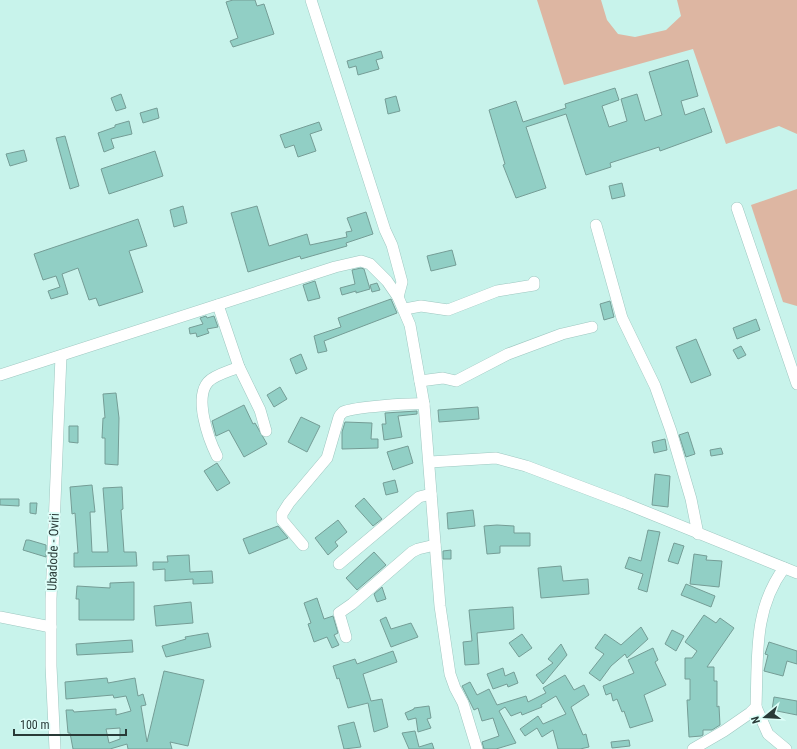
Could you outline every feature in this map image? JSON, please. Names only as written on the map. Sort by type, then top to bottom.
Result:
[{"type":"street","points":[[311,0],[385,230],[392,245],[402,282],[398,297]]},
{"type":"street","points":[[737,208],[797,384]]},
{"type":"street","points":[[596,225],[622,318],[655,386],[671,431],[691,499],[698,534]]},
{"type":"street","points":[[0,375],[334,267],[361,261],[370,264],[398,297],[404,309],[415,346],[424,404],[430,462],[431,494],[440,606],[450,674],[454,688],[463,703],[477,749]]},
{"type":"street","points":[[404,309],[421,306],[448,310],[496,291],[534,285],[534,282]]},
{"type":"street","points":[[218,305],[239,367],[260,410],[266,431]]},
{"type":"street","points":[[420,381],[443,378],[456,381],[508,354],[562,334],[592,327]]},
{"type":"street","name":"Ubadode - Oviri","points":[[55,749],[51,627],[60,356]]},
{"type":"street","points":[[217,456],[212,446],[203,415],[202,391],[209,380],[239,367]]},
{"type":"street","points":[[303,545],[282,520],[282,514],[289,503],[327,458],[339,417],[342,412],[358,409],[424,404]]},
{"type":"street","points":[[430,462],[481,458],[496,458],[512,462],[624,503],[797,573]]},
{"type":"street","points":[[338,564],[419,497],[431,494]]},
{"type":"street","points":[[346,637],[340,613],[412,552],[435,545]]},
{"type":"street","points":[[784,568],[772,583],[760,621],[756,706],[768,734],[786,749]]},
{"type":"street","points":[[0,617],[51,627]]},
{"type":"street","points":[[693,749],[724,731],[750,713],[756,706]]},
{"type":"shaded area","points":[[537,0],[601,0],[607,20],[618,34],[635,37],[666,30],[681,16],[677,0],[797,0],[797,134],[779,126],[726,144],[693,49],[564,85]]},
{"type":"shaded area","points":[[797,189],[797,306],[783,302],[751,205]]},
{"type":"building","points":[[233,0],[255,0],[257,6],[264,4],[274,34],[233,47],[230,41],[238,38],[226,2]]},
{"type":"building","points":[[381,51],[383,58],[376,60],[379,69],[358,75],[356,66],[349,68],[347,61]]},
{"type":"building","points":[[688,60],[698,96],[681,101],[685,115],[704,108],[712,132],[660,151],[659,147],[610,163],[611,167],[586,175],[566,114],[526,127],[546,188],[516,198],[503,165],[505,164],[489,110],[516,101],[523,122],[566,108],[565,104],[615,88],[619,100],[602,106],[609,127],[627,121],[621,99],[637,94],[645,121],[662,115],[649,72]]},
{"type":"building","points":[[121,94],[126,108],[116,111],[111,98]]},
{"type":"building","points":[[396,96],[400,111],[388,114],[385,99]]},
{"type":"building","points":[[157,108],[159,118],[143,123],[140,113]]},
{"type":"building","points":[[129,121],[132,134],[111,139],[114,148],[104,152],[98,133],[115,127],[115,125]]},
{"type":"building","points":[[319,122],[322,130],[310,134],[316,151],[298,157],[294,145],[285,148],[280,135]]},
{"type":"building","points":[[65,136],[79,186],[70,189],[56,138]]},
{"type":"building","points":[[24,150],[27,161],[10,166],[6,154]]},
{"type":"building","points":[[155,151],[163,176],[109,194],[101,169]]},
{"type":"building","points":[[622,183],[625,196],[612,199],[609,186]]},
{"type":"building","points":[[183,206],[187,223],[174,227],[170,210]]},
{"type":"building","points":[[257,206],[269,246],[307,234],[310,245],[347,237],[346,232],[352,231],[347,218],[366,212],[373,234],[346,243],[347,246],[301,259],[300,256],[248,272],[231,213]]},
{"type":"building","points":[[138,219],[147,246],[129,251],[143,292],[99,306],[96,298],[89,300],[78,268],[62,274],[68,294],[51,299],[48,291],[60,287],[56,276],[43,280],[34,254]]},
{"type":"building","points":[[452,250],[456,265],[431,271],[427,256]]},
{"type":"building","points":[[361,268],[364,269],[370,289],[342,295],[340,288],[355,284],[352,270]]},
{"type":"building","points":[[315,281],[320,298],[308,301],[303,285]]},
{"type":"building","points":[[377,283],[380,290],[372,292],[370,285]]},
{"type":"building","points":[[391,299],[397,313],[324,341],[327,351],[318,353],[314,336],[341,327],[338,318]]},
{"type":"building","points":[[610,301],[614,317],[604,320],[600,304]]},
{"type":"building","points":[[206,316],[207,318],[214,316],[218,327],[207,329],[209,333],[197,337],[196,333],[190,334],[189,328],[203,324],[200,318]]},
{"type":"building","points":[[756,319],[760,330],[737,339],[733,328]]},
{"type":"building","points":[[696,339],[711,375],[691,383],[676,347]]},
{"type":"building","points":[[741,346],[746,355],[738,359],[733,350]]},
{"type":"building","points":[[301,354],[307,369],[296,374],[290,359]]},
{"type":"building","points":[[280,387],[287,399],[274,407],[267,395]]},
{"type":"building","points":[[116,393],[119,418],[118,465],[105,464],[105,438],[102,438],[103,418],[105,418],[103,394]]},
{"type":"building","points":[[244,405],[253,424],[255,423],[267,444],[244,457],[229,430],[216,436],[212,421]]},
{"type":"building","points":[[478,407],[479,419],[439,422],[438,410]]},
{"type":"building","points":[[417,411],[417,414],[398,416],[402,437],[384,440],[382,424],[386,424],[385,413]]},
{"type":"building","points":[[301,417],[320,426],[307,452],[288,442]]},
{"type":"building","points":[[345,422],[372,423],[371,439],[378,439],[378,448],[342,449],[342,432]]},
{"type":"building","points":[[69,426],[78,426],[78,443],[69,442]]},
{"type":"building","points":[[688,432],[695,454],[686,457],[679,435]]},
{"type":"building","points":[[665,439],[667,450],[654,453],[652,442]]},
{"type":"building","points":[[408,446],[413,463],[393,470],[387,452]]},
{"type":"building","points":[[721,448],[723,454],[711,456],[710,450]]},
{"type":"building","points":[[217,463],[230,483],[217,491],[204,471]]},
{"type":"building","points":[[655,474],[670,476],[668,507],[652,505]]},
{"type":"building","points":[[395,480],[398,492],[386,495],[383,483]]},
{"type":"building","points":[[92,485],[95,512],[90,512],[92,552],[108,552],[103,488],[122,487],[123,509],[121,510],[124,552],[136,552],[137,566],[74,567],[74,553],[78,553],[75,513],[72,514],[70,487]]},
{"type":"building","points":[[364,498],[382,519],[373,526],[355,506]]},
{"type":"building","points":[[0,499],[19,499],[19,506],[0,505]]},
{"type":"building","points":[[30,503],[37,503],[36,514],[30,513]]},
{"type":"building","points":[[473,510],[475,526],[448,529],[447,513]]},
{"type":"building","points":[[338,520],[347,532],[335,542],[338,546],[328,555],[315,538]]},
{"type":"building","points":[[278,526],[288,538],[249,554],[243,539]]},
{"type":"building","points":[[484,526],[514,526],[514,533],[530,533],[530,546],[500,546],[500,553],[487,554]]},
{"type":"building","points":[[648,530],[660,532],[647,592],[638,589],[643,574],[625,568],[629,557],[641,561]]},
{"type":"building","points":[[26,540],[46,545],[46,557],[23,550]]},
{"type":"building","points":[[674,543],[684,546],[678,564],[668,561]]},
{"type":"building","points":[[451,550],[451,559],[443,559],[443,551]]},
{"type":"building","points":[[374,552],[386,565],[357,590],[346,578]]},
{"type":"building","points":[[694,554],[707,556],[706,560],[722,561],[719,587],[690,584]]},
{"type":"building","points":[[189,555],[190,572],[212,571],[213,583],[193,584],[193,579],[165,581],[165,569],[153,570],[153,562],[168,562],[167,556]]},
{"type":"building","points":[[561,566],[563,581],[588,579],[589,594],[541,598],[538,568]]},
{"type":"building","points":[[134,582],[134,620],[79,620],[79,599],[76,599],[77,586],[110,588],[110,583]]},
{"type":"building","points":[[686,584],[715,596],[711,607],[681,595]]},
{"type":"building","points":[[382,587],[386,599],[377,602],[374,594]]},
{"type":"building","points":[[317,598],[324,619],[333,616],[338,633],[334,635],[339,645],[332,648],[327,637],[314,642],[308,624],[311,623],[304,603]]},
{"type":"building","points":[[191,602],[193,623],[156,626],[154,606]]},
{"type":"building","points":[[513,607],[514,629],[477,633],[479,664],[465,665],[463,642],[472,641],[469,610]]},
{"type":"building","points":[[704,615],[716,623],[720,618],[734,628],[707,667],[714,667],[714,681],[717,681],[717,707],[719,706],[720,725],[712,730],[703,730],[703,735],[701,736],[689,737],[687,700],[690,700],[690,679],[685,679],[685,658],[692,658],[697,651],[685,642]]},
{"type":"building","points":[[386,617],[391,629],[411,623],[418,637],[391,647],[380,620]]},
{"type":"building","points":[[641,627],[648,639],[627,658],[625,654],[611,666],[600,681],[589,673],[604,654],[595,648],[605,634],[621,645]]},
{"type":"building","points":[[672,630],[684,636],[676,651],[665,644]]},
{"type":"building","points":[[208,633],[211,647],[166,657],[162,646],[186,639],[185,637]]},
{"type":"building","points":[[522,634],[532,648],[519,657],[509,643]]},
{"type":"building","points":[[132,640],[133,652],[77,655],[76,644]]},
{"type":"building","points":[[769,642],[797,651],[797,664],[787,661],[783,676],[764,671],[768,655],[765,654]]},
{"type":"building","points":[[561,644],[567,655],[543,684],[536,675],[553,663],[548,659]]},
{"type":"building","points":[[653,648],[658,660],[655,662],[666,685],[644,695],[653,721],[630,728],[624,711],[622,712],[617,699],[613,701],[611,693],[606,695],[603,686],[634,673],[628,660]]},
{"type":"building","points":[[393,651],[397,662],[363,674],[371,701],[382,699],[388,727],[374,732],[368,703],[348,708],[339,678],[337,679],[333,666],[355,659],[357,664]]},
{"type":"building","points":[[503,668],[505,676],[514,672],[518,683],[508,687],[507,684],[493,689],[487,674]]},
{"type":"building","points":[[164,671],[204,680],[188,746],[170,742],[172,749],[128,749],[127,744],[110,749],[73,749],[70,733],[68,733],[66,710],[73,710],[74,712],[116,709],[116,715],[131,711],[126,696],[114,698],[113,695],[66,699],[65,682],[107,678],[108,683],[135,678],[138,696],[143,694],[146,705],[141,706],[147,742]],"holes":[[[120,728],[120,739],[109,743],[106,729]]]},
{"type":"building","points":[[565,675],[574,690],[584,685],[589,695],[571,707],[583,735],[586,734],[589,747],[580,749],[558,749],[553,730],[542,737],[537,728],[525,736],[520,729],[538,716],[543,724],[566,714],[556,696],[541,705],[542,707],[522,715],[521,712],[511,716],[505,707],[499,711],[516,743],[496,749],[484,749],[482,742],[499,736],[493,718],[482,721],[478,708],[474,710],[462,686],[470,682],[477,695],[489,689],[497,705],[526,696],[528,702],[546,693],[543,688]]},
{"type":"building","points":[[774,697],[797,701],[797,715],[772,710]]},
{"type":"building","points":[[429,706],[431,718],[427,719],[431,728],[418,732],[416,718],[408,720],[405,713],[414,708]]},
{"type":"building","points":[[354,722],[361,747],[344,749],[338,726]]},
{"type":"building","points":[[415,731],[419,747],[432,743],[434,749],[409,749],[402,733]]},
{"type":"building","points":[[629,740],[630,746],[612,748],[611,742]]}]
